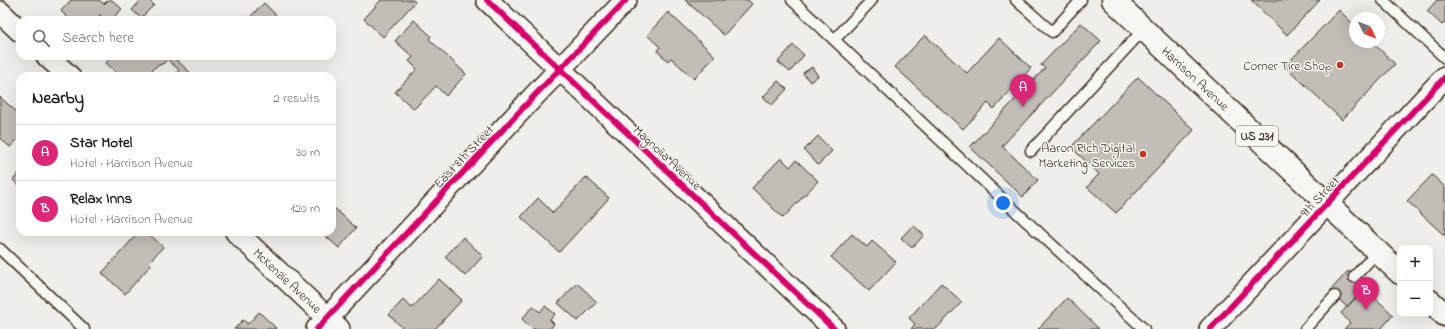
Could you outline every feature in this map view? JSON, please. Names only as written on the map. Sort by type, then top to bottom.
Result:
[{"type":"main road","name":"Harrison Avenue","points":[[1113,0],[1397,270]]},
{"type":"street","name":"Magnolia Avenue","points":[[487,0],[834,329]]},
{"type":"street","name":"East 8th Street","points":[[328,325],[560,69],[626,0]]},
{"type":"street","points":[[0,12],[16,27]]},
{"type":"street","points":[[51,60],[65,72]]},
{"type":"street","name":"9th Street","points":[[1217,327],[1328,203],[1445,77]]},
{"type":"street","name":"McKenzie Avenue","points":[[240,236],[328,325]]},
{"type":"lane","points":[[834,40],[872,0]]},
{"type":"lane","points":[[1016,0],[1052,32],[1081,0]]},
{"type":"lane","points":[[1383,0],[1445,58]]},
{"type":"lane","points":[[795,1],[834,40],[1144,329]]},
{"type":"lane","points":[[1031,151],[1144,29]]},
{"type":"lane","points":[[0,249],[84,329]]},
{"type":"lane","points":[[1354,277],[1378,251]]},
{"type":"lane","points":[[1305,329],[1335,296]]},
{"type":"building","points":[[71,0],[99,0],[104,4],[108,0],[112,0],[122,9],[115,16],[66,16],[61,11]]},
{"type":"building","points":[[141,0],[149,0],[154,5],[143,16],[139,16],[132,10]]},
{"type":"building","points":[[381,0],[413,0],[415,2],[383,37],[364,19]]},
{"type":"building","points":[[685,0],[748,0],[752,4],[724,35]]},
{"type":"building","points":[[1251,0],[1320,0],[1287,35]]},
{"type":"building","points":[[1437,0],[1445,0],[1445,22],[1442,25],[1427,11]]},
{"type":"building","points":[[264,3],[277,16],[251,16]]},
{"type":"building","name":"Corner Tire Shop","points":[[1339,10],[1349,20],[1349,48],[1378,48],[1395,64],[1342,120],[1285,66]]},
{"type":"building","points":[[668,12],[715,56],[694,79],[671,58],[668,61],[657,51],[660,47],[647,35]]},
{"type":"building","points":[[414,20],[431,36],[429,39],[466,74],[446,96],[436,86],[414,109],[395,92],[417,69],[409,61],[413,57],[395,41]]},
{"type":"building","points":[[1081,23],[1101,41],[1002,146],[1038,180],[1023,197],[970,147],[1045,68],[1041,65]]},
{"type":"building","points":[[925,35],[967,73],[999,38],[1031,68],[994,109],[988,103],[963,129],[895,67]]},
{"type":"building","points":[[793,45],[804,55],[790,72],[778,62]]},
{"type":"building","points":[[109,60],[166,60],[150,72],[116,72],[106,63]]},
{"type":"building","points":[[168,60],[176,60],[190,72],[177,72],[179,70]]},
{"type":"building","points":[[812,67],[818,76],[810,82],[803,73]]},
{"type":"building","points":[[1138,77],[1194,130],[1116,213],[1087,187],[1099,174],[1071,147]]},
{"type":"building","points":[[778,81],[787,89],[772,105],[763,97]]},
{"type":"building","points":[[0,97],[16,111],[16,141],[10,147],[0,138]]},
{"type":"building","points":[[818,136],[832,151],[818,165],[804,150]]},
{"type":"building","points":[[781,158],[790,167],[796,160],[818,181],[783,218],[752,188]]},
{"type":"building","points":[[1432,175],[1445,187],[1445,236],[1407,201]]},
{"type":"building","points":[[586,177],[609,198],[559,252],[521,217],[538,198],[553,213]]},
{"type":"building","points":[[336,210],[356,228],[339,248],[326,236],[336,236]]},
{"type":"building","points":[[913,225],[924,235],[912,248],[901,238]]},
{"type":"building","points":[[852,234],[867,247],[872,241],[896,262],[869,291],[831,257]]},
{"type":"building","points":[[135,236],[151,236],[163,247],[149,262],[151,265],[125,294],[102,273]]},
{"type":"building","points":[[463,237],[483,256],[465,276],[445,257]]},
{"type":"building","points":[[1348,271],[1365,288],[1347,307],[1330,291]]},
{"type":"building","points":[[439,279],[462,300],[435,329],[404,329],[389,315],[403,300],[412,308]]},
{"type":"building","points":[[577,283],[597,302],[578,321],[558,303]]},
{"type":"building","points":[[941,283],[962,302],[936,329],[911,329],[915,324],[909,318]]},
{"type":"building","points":[[1365,288],[1393,315],[1381,329],[1344,329],[1350,323],[1341,313]]},
{"type":"building","points":[[1067,298],[1099,329],[1038,329]]},
{"type":"building","points":[[533,306],[540,312],[545,306],[555,314],[550,320],[554,324],[550,329],[532,329],[522,319]]},
{"type":"building","points":[[259,312],[276,328],[275,329],[234,329],[243,320],[248,324]]},
{"type":"cycle path","points":[[487,0],[834,329]]},
{"type":"cycle path","points":[[317,329],[537,93],[626,0]]},
{"type":"cycle path","points":[[1210,329],[1445,77]]},
{"type":"place","name":"Corner Tire Shop","points":[[1340,65]]},
{"type":"place","name":"Star Motel","points":[[1023,107]]},
{"type":"place","name":"Aaron Rich Digital Marketing Services","points":[[1143,154]]},
{"type":"place","name":"Relax Inns","points":[[1366,310]]}]
